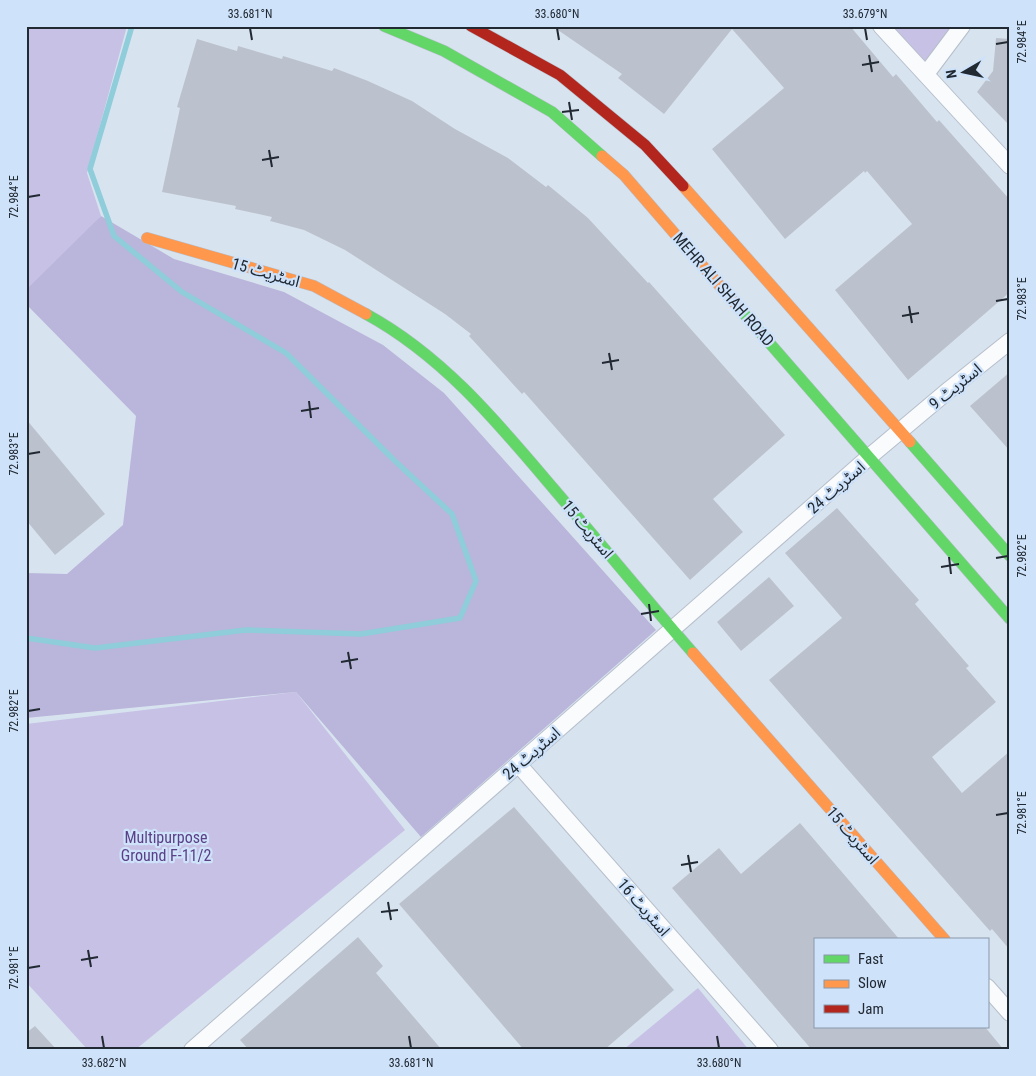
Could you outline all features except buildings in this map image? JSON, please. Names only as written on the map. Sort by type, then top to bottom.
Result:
[{"type":"street","name":"MEHR ALI SHAH ROAD","points":[[384,26],[444,51],[552,112],[588,141],[624,175],[1010,619]]},
{"type":"street","points":[[471,26],[560,75],[605,110],[645,145],[727,234],[902,431],[1010,556]]},
{"type":"street","points":[[881,26],[1010,166]]},
{"type":"street","points":[[926,74],[962,26]]},
{"type":"street","name":"اسٹریٹ 15","points":[[147,238],[314,286],[397,331],[440,364],[484,408],[673,630],[943,938]]},
{"type":"street","name":"اسٹریٹ 9","points":[[870,457],[950,388],[1010,341]]},
{"type":"street","name":"اسٹریٹ 24","points":[[198,1048],[518,764],[870,457]]},
{"type":"street","name":"اسٹریٹ 16","points":[[518,764],[770,1050]]},
{"type":"street","points":[[988,988],[1010,1013]]},
{"type":"green space","points":[[26,26],[127,26],[87,173],[101,216],[41,281],[26,292]]},
{"type":"green space","points":[[885,26],[962,26],[926,74]]},
{"type":"green space","name":"Multipurpose Ground F-11/2","points":[[296,692],[405,830],[135,1050],[88,1050],[26,982],[26,724]]},
{"type":"green space","points":[[698,988],[749,1050],[623,1050]]},
{"type":"shaded area","points":[[101,216],[174,259],[284,292],[383,345],[444,393],[656,630],[421,837],[296,692],[26,718],[26,573],[67,574],[123,525],[136,416],[26,304],[26,290]]},
{"type":"waterway","points":[[26,638],[95,648],[246,630],[361,634],[460,618],[476,581],[452,514],[395,461],[286,353],[182,292],[114,236],[90,169],[132,26]]},
{"type":"traffic: fast","points":[[384,26],[444,51],[552,112],[602,156]]},
{"type":"traffic: fast","points":[[739,308],[1010,619]]},
{"type":"traffic: fast","points":[[366,314],[420,350],[444,370],[490,415],[693,653]]},
{"type":"traffic: fast","points":[[910,442],[1010,556]]},
{"type":"traffic: slow","points":[[602,156],[624,175],[739,308]]},
{"type":"traffic: slow","points":[[683,186],[910,442]]},
{"type":"traffic: slow","points":[[147,238],[314,286],[366,314]]},
{"type":"traffic: slow","points":[[693,653],[943,938]]},
{"type":"traffic: jam","points":[[471,26],[560,75],[645,145],[683,186]]}]
